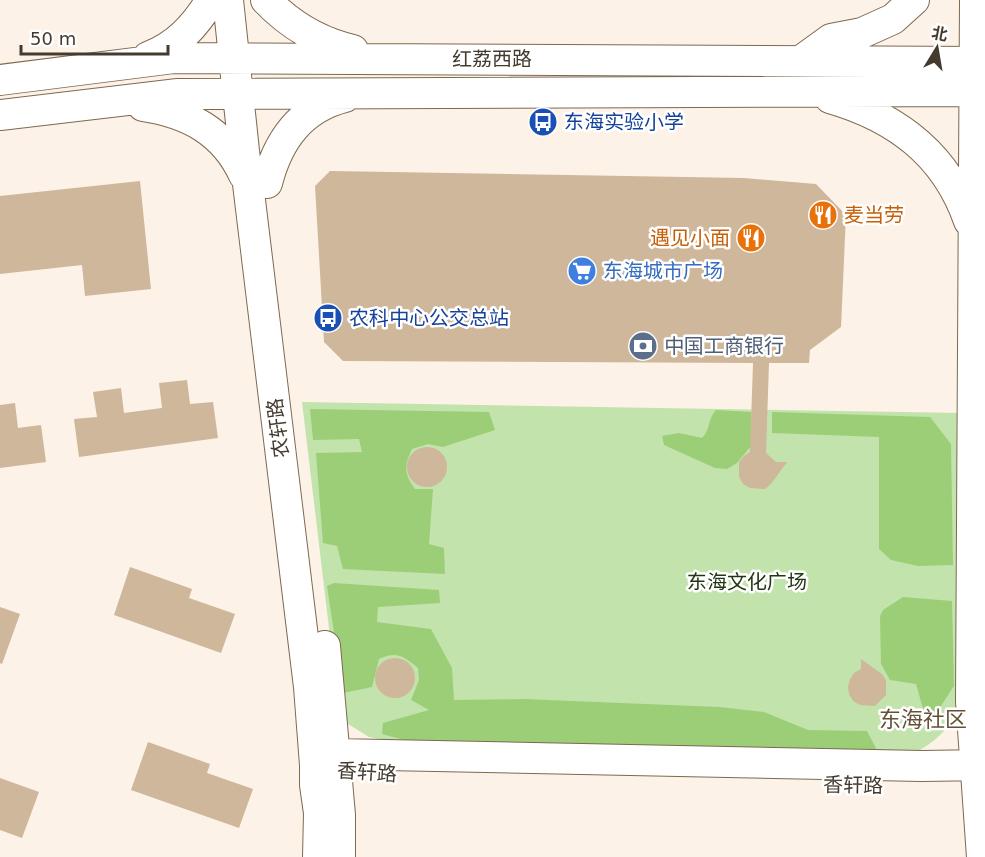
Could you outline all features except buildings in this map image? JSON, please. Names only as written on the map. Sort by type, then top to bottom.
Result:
[{"type":"main road","points":[[132,63],[161,52],[184,37],[211,0]]},
{"type":"main road","name":"农轩路","points":[[228,0],[244,58],[274,320],[309,687],[340,815],[340,857]]},
{"type":"main road","name":"农轩路","points":[[244,58],[248,0]]},
{"type":"main road","points":[[266,0],[278,13],[313,37],[348,49],[394,59]]},
{"type":"main road","points":[[802,60],[831,39],[862,33],[893,20],[914,0]]},
{"type":"main road","points":[[975,0],[980,91],[974,235],[971,701],[981,775],[982,857]]},
{"type":"main road","name":"红荔西路","points":[[0,80],[174,58],[980,62]]},
{"type":"main road","points":[[807,91],[851,104],[880,117],[922,146],[944,171],[961,198],[974,235]]},
{"type":"main road","name":"红荔西路","points":[[0,115],[178,94],[980,91]]},
{"type":"main road","points":[[104,103],[162,108],[185,116],[223,142],[257,183],[291,131],[310,111],[333,100],[361,93]]},
{"type":"main road","name":"农轩路","points":[[318,857],[319,813],[315,785],[329,764]]},
{"type":"main road","name":"香轩路","points":[[329,764],[910,786],[981,775]]},
{"type":"green space","name":"东海文化广场","points":[[302,402],[961,413],[962,698],[958,710],[940,735],[904,760],[416,746],[369,737],[348,724],[334,670]]},
{"type":"green space","points":[[310,409],[489,412],[495,430],[443,447],[428,444],[412,449],[408,460],[407,474],[415,489],[433,489],[429,544],[444,548],[445,574],[343,569],[337,546],[323,543],[316,453],[362,452],[359,439],[313,440]]},
{"type":"green space","points":[[716,410],[751,412],[751,446],[737,463],[727,469],[715,468],[664,445],[662,436],[679,433],[702,438]]},
{"type":"green space","points":[[772,412],[930,417],[951,444],[953,565],[918,566],[891,560],[879,549],[879,437],[772,433]]},
{"type":"green space","points":[[334,583],[439,590],[440,603],[378,607],[377,622],[431,629],[452,668],[454,700],[524,699],[719,707],[764,712],[808,730],[867,731],[879,754],[419,744],[382,734],[383,723],[429,710],[411,700],[419,680],[418,668],[400,656],[391,655],[379,659],[372,687],[343,693],[327,586]]},
{"type":"green space","points":[[903,597],[952,601],[954,686],[935,715],[924,712],[916,684],[890,680],[881,664],[880,616],[883,610]]},
{"type":"place","name":"东海实验小学","points":[[543,122]]},
{"type":"place","name":"麦当劳","points":[[823,215]]},
{"type":"place","name":"遇见小面","points":[[751,238]]},
{"type":"place","name":"东海城市广场","points":[[582,271]]},
{"type":"place","name":"农科中心公交总站","points":[[328,318]]},
{"type":"place","name":"中国工商银行","points":[[643,346]]},
{"type":"district","name":"东海社区","points":[[923,719]]}]
